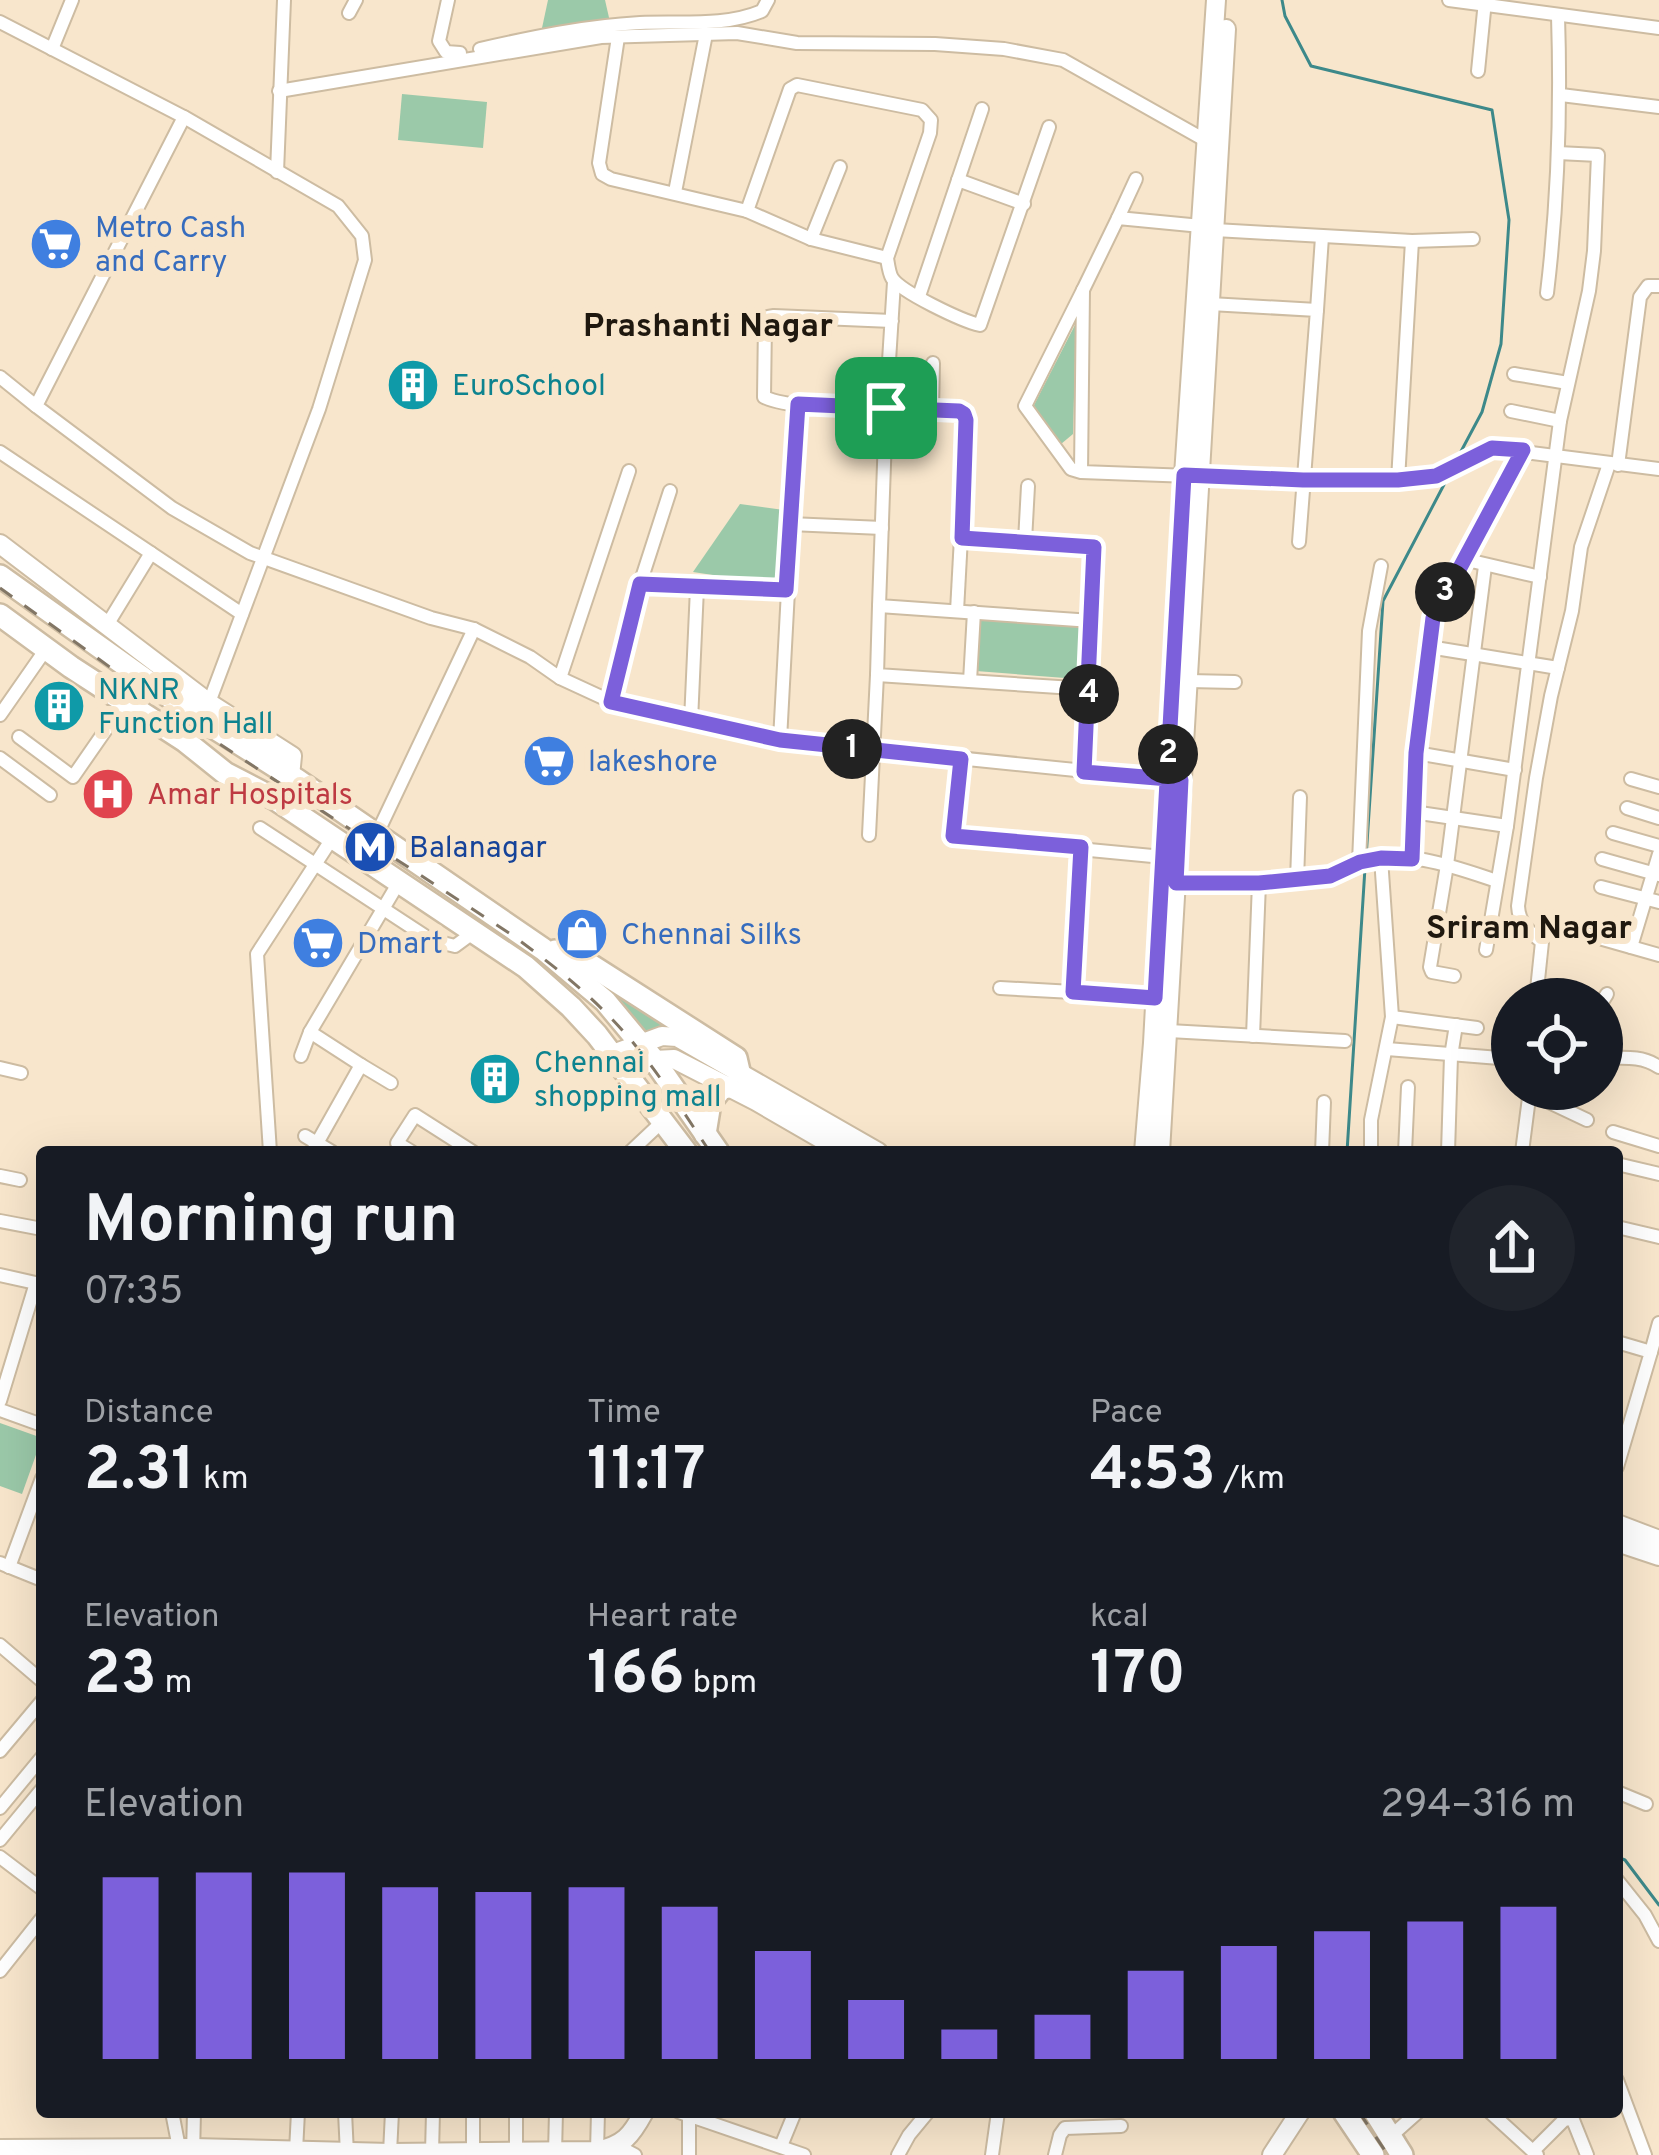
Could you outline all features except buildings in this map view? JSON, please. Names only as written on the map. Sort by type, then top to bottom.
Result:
[{"type":"highway","points":[[0,576],[206,711],[290,776],[543,949],[605,1001],[712,1143]]},
{"type":"highway","points":[[39,644],[51,612]]},
{"type":"highway","points":[[0,615],[225,773],[275,799],[526,967],[571,1007],[620,1063],[682,1146]]},
{"type":"highway","points":[[543,949],[589,964],[736,1058],[734,1079],[710,1103],[712,1143]]},
{"type":"highway","points":[[1348,2118],[1373,2155]]},
{"type":"highway","points":[[1379,2118],[1397,2146]]},
{"type":"street","points":[[52,49],[72,0]]},
{"type":"street","points":[[277,172],[284,0]]},
{"type":"street","points":[[448,0],[440,41],[453,55],[558,31],[745,18],[762,11],[768,0]]},
{"type":"street","points":[[1160,1146],[1176,883],[1174,780],[1208,228],[1216,0]]},
{"type":"street","points":[[1212,144],[1227,0]]},
{"type":"street","points":[[1449,0],[1552,10],[1659,28]]},
{"type":"street","points":[[1478,71],[1485,2]]},
{"type":"street","points":[[1547,293],[1561,95],[1552,10]]},
{"type":"street","points":[[0,22],[184,117],[338,206],[362,236],[366,250],[320,409],[206,711],[107,625],[0,544]]},
{"type":"street","points":[[279,91],[618,37],[737,33],[797,43],[934,44],[1049,56],[1087,71],[1212,144]]},
{"type":"street","points":[[675,192],[706,34]]},
{"type":"street","points":[[618,37],[599,163],[602,173],[747,212],[811,239],[887,258]]},
{"type":"street","points":[[747,212],[790,89],[797,85],[922,110],[932,121],[887,258],[894,282],[869,836]]},
{"type":"street","points":[[1561,95],[1659,107]]},
{"type":"street","points":[[919,296],[982,109]]},
{"type":"street","points":[[36,406],[184,117]]},
{"type":"street","points":[[894,282],[976,326],[983,322],[1049,127]]},
{"type":"street","points":[[1486,950],[1515,770],[1560,421],[1591,278],[1598,157],[1558,153]]},
{"type":"street","points":[[811,239],[841,167]]},
{"type":"street","points":[[958,179],[1024,204]]},
{"type":"street","points":[[1136,179],[1025,406],[1071,469],[1398,480],[1444,473],[1492,448],[1659,469]]},
{"type":"street","points":[[1118,218],[1322,237],[1473,239]]},
{"type":"street","points":[[1144,1146],[1163,856],[1189,681],[1192,475],[1210,304],[1208,228]]},
{"type":"street","points":[[1299,542],[1322,237]]},
{"type":"street","points":[[1398,480],[1412,241]]},
{"type":"street","points":[[1538,978],[1542,942],[1523,925],[1518,906],[1536,778],[1581,547],[1614,465],[1640,296],[1648,286],[1659,286]]},
{"type":"street","points":[[1081,472],[1083,290]]},
{"type":"street","points":[[1210,304],[1316,310]]},
{"type":"street","points":[[892,321],[768,317],[764,397],[798,404],[959,411],[966,420],[957,611]]},
{"type":"street","points":[[932,410],[933,363]]},
{"type":"street","points":[[1514,374],[1568,383]]},
{"type":"street","points":[[0,377],[172,508],[263,559],[475,629],[611,702],[780,740],[1174,780]]},
{"type":"street","points":[[780,740],[798,404]]},
{"type":"street","points":[[1511,411],[1560,421]]},
{"type":"street","points":[[1412,859],[1416,753],[1433,618],[1523,450]]},
{"type":"street","points":[[0,452],[242,614]]},
{"type":"street","points":[[560,678],[629,470]]},
{"type":"street","points":[[1025,542],[1028,486]]},
{"type":"street","points":[[611,702],[640,584],[670,491]]},
{"type":"street","points":[[790,524],[882,528]]},
{"type":"street","points":[[962,538],[1094,547],[1084,772]]},
{"type":"street","points":[[107,625],[151,553]]},
{"type":"street","points":[[1463,559],[1540,578]]},
{"type":"street","points":[[1361,862],[1369,631],[1381,566]]},
{"type":"street","points":[[1454,976],[1430,970],[1448,865],[1485,566]]},
{"type":"street","points":[[640,584],[786,590]]},
{"type":"street","points":[[691,721],[697,588]]},
{"type":"street","points":[[879,607],[1091,621]]},
{"type":"street","points":[[970,681],[974,613]]},
{"type":"street","points":[[376,836],[475,629]]},
{"type":"street","points":[[0,716],[39,644]]},
{"type":"street","points":[[1429,646],[1558,668]]},
{"type":"street","points":[[877,675],[1089,689]]},
{"type":"street","points":[[1189,681],[1235,682]]},
{"type":"street","points":[[19,737],[73,777],[125,703]]},
{"type":"street","points":[[1416,753],[1515,770]]},
{"type":"street","points":[[0,758],[50,795]]},
{"type":"street","points":[[961,759],[953,836],[1163,856]]},
{"type":"street","points":[[1631,779],[1659,788]]},
{"type":"street","points":[[1297,880],[1300,796]]},
{"type":"street","points":[[1627,808],[1659,818]]},
{"type":"street","points":[[1413,812],[1507,826]]},
{"type":"street","points":[[260,828],[431,940],[455,946],[474,932]]},
{"type":"street","points":[[1613,833],[1659,850],[1652,900],[1631,947]]},
{"type":"street","points":[[270,1146],[257,954],[333,837]]},
{"type":"street","points":[[1073,992],[1081,847]]},
{"type":"street","points":[[1176,883],[1259,883],[1330,876],[1381,858],[1448,865],[1497,881]]},
{"type":"street","points":[[1371,1146],[1371,1120],[1392,1017],[1381,858]]},
{"type":"street","points":[[1602,859],[1656,874]]},
{"type":"street","points":[[301,1056],[310,1032],[400,881]]},
{"type":"street","points":[[1253,1036],[1259,883]]},
{"type":"street","points":[[1601,887],[1652,900]]},
{"type":"street","points":[[1586,934],[1659,955]]},
{"type":"street","points":[[1000,988],[1155,998]]},
{"type":"street","points":[[1392,1017],[1477,1028]]},
{"type":"street","points":[[1448,1146],[1456,1025]]},
{"type":"street","points":[[1169,1031],[1345,1041]]},
{"type":"street","points":[[310,1032],[392,1083]]},
{"type":"street","points":[[620,1063],[647,1051],[662,1036],[677,1037],[835,1146]]},
{"type":"street","points":[[1387,1049],[1491,1058]]},
{"type":"street","points":[[1623,1057],[1649,1060],[1659,1067]]},
{"type":"street","points":[[311,1144],[361,1065]]},
{"type":"street","points":[[0,1068],[21,1072]]},
{"type":"street","points":[[734,1079],[866,1146]]},
{"type":"street","points":[[1405,1146],[1408,1087]]},
{"type":"street","points":[[1322,1146],[1324,1102]]},
{"type":"street","points":[[1523,1146],[1528,1110]]},
{"type":"street","points":[[1567,1110],[1587,1120]]},
{"type":"street","points":[[402,1146],[397,1143],[415,1115],[464,1146]]},
{"type":"street","points":[[636,1146],[664,1120]]},
{"type":"street","points":[[1613,1132],[1659,1146]]},
{"type":"street","points":[[1623,1165],[1659,1174]]},
{"type":"street","points":[[0,1177],[20,1180]]},
{"type":"street","points":[[0,1221],[36,1228]]},
{"type":"street","points":[[1623,1228],[1659,1237]]},
{"type":"street","points":[[0,1275],[36,1283]]},
{"type":"street","points":[[0,1401],[36,1293]]},
{"type":"street","points":[[1623,1447],[1659,1323]]},
{"type":"street","points":[[1623,1344],[1651,1352]]},
{"type":"street","points":[[0,1410],[36,1423]]},
{"type":"street","points":[[36,1504],[4,1565],[36,1578]]},
{"type":"street","points":[[1623,1525],[1659,1540]]},
{"type":"street","points":[[1623,1544],[1659,1556]]},
{"type":"street","points":[[0,1646],[36,1676]]},
{"type":"street","points":[[0,1751],[36,1708]]},
{"type":"street","points":[[0,1808],[36,1775]]},
{"type":"street","points":[[1623,1794],[1646,1804]]},
{"type":"street","points":[[0,1840],[36,1796]]},
{"type":"street","points":[[0,1857],[36,1884]]},
{"type":"street","points":[[1623,1888],[1659,1941]]},
{"type":"street","points":[[0,1970],[36,1925]]},
{"type":"street","points":[[1623,2096],[1646,2155]]},
{"type":"street","points":[[175,2118],[188,2150]]},
{"type":"street","points":[[188,2150],[193,2118]]},
{"type":"street","points":[[296,2151],[298,2118]]},
{"type":"street","points":[[345,2118],[347,2154]]},
{"type":"street","points":[[390,2153],[392,2118]]},
{"type":"street","points":[[432,2153],[434,2118]]},
{"type":"street","points":[[473,2118],[473,2153]]},
{"type":"street","points":[[508,2154],[515,2118]]},
{"type":"street","points":[[555,2153],[556,2118]]},
{"type":"street","points":[[601,2118],[616,2152]]},
{"type":"street","points":[[0,2149],[616,2152],[641,2118]]},
{"type":"street","points":[[684,2118],[688,2155]]},
{"type":"street","points":[[696,2118],[799,2154]]},
{"type":"street","points":[[781,2146],[793,2118]]},
{"type":"street","points":[[898,2155],[923,2118]]},
{"type":"street","points":[[992,2155],[997,2118]]},
{"type":"street","points":[[1261,2155],[1283,2118]]},
{"type":"street","points":[[1272,2155],[1296,2118]]},
{"type":"street","points":[[1397,2146],[1414,2118]]},
{"type":"street","points":[[1497,2118],[1535,2153],[1565,2119],[1574,2120],[1587,2155]]},
{"type":"street","points":[[1054,2155],[1065,2128],[1121,2126]]},
{"type":"green space","points":[[548,0],[605,0],[610,22],[542,28]]},
{"type":"green space","points":[[402,94],[487,102],[483,148],[398,140]]},
{"type":"green space","points":[[1076,323],[1073,434],[1061,444],[1033,407]]},
{"type":"green space","points":[[740,504],[784,510],[778,585],[693,572]]},
{"type":"green space","points":[[980,617],[1082,625],[1078,679],[976,671]]},
{"type":"green space","points":[[597,983],[666,1023],[643,1037]]},
{"type":"green space","points":[[0,1423],[36,1436],[36,1455],[22,1494],[0,1486]]},
{"type":"waterway","points":[[1282,0],[1285,16],[1311,66],[1492,110],[1509,220],[1501,344],[1482,412],[1458,457]]},
{"type":"waterway","points":[[1366,858],[1383,601],[1448,477]]},
{"type":"waterway","points":[[1347,1146],[1365,868]]},
{"type":"waterway","points":[[1623,1859],[1659,1905]]},
{"type":"railway","points":[[0,588],[189,724],[560,971],[635,1045],[706,1146]]},
{"type":"railway","points":[[1363,2118],[1388,2155]]},
{"type":"place","name":"Metro Cash and Carry","points":[[56,244]]},
{"type":"place","name":"EuroSchool","points":[[413,385]]},
{"type":"place","name":"NKNR Function Hall","points":[[59,706]]},
{"type":"place","name":"lakeshore","points":[[549,761]]},
{"type":"place","name":"Amar Hospitals","points":[[108,794]]},
{"type":"place","name":"Balanagar","points":[[370,847]]},
{"type":"place","name":"Chennai Silks","points":[[582,934]]},
{"type":"place","name":"Dmart","points":[[318,943]]},
{"type":"place","name":"Chennai shopping mall","points":[[495,1079]]},
{"type":"district","name":"Prashanti Nagar","points":[[708,324]]},
{"type":"district","name":"Sriram Nagar","points":[[1529,926]]},
{"type":"route","points":[[886,408],[798,404],[786,590],[640,584],[611,702],[780,740],[961,759],[953,836],[1081,847],[1073,992],[1155,998],[1166,779],[1184,475],[1398,480],[1436,476],[1492,448],[1523,450],[1433,618],[1416,753],[1412,859],[1360,862],[1330,876],[1259,883],[1176,883],[1181,780],[1166,779],[1084,772],[1094,547],[962,538],[964,414],[886,408]]}]
